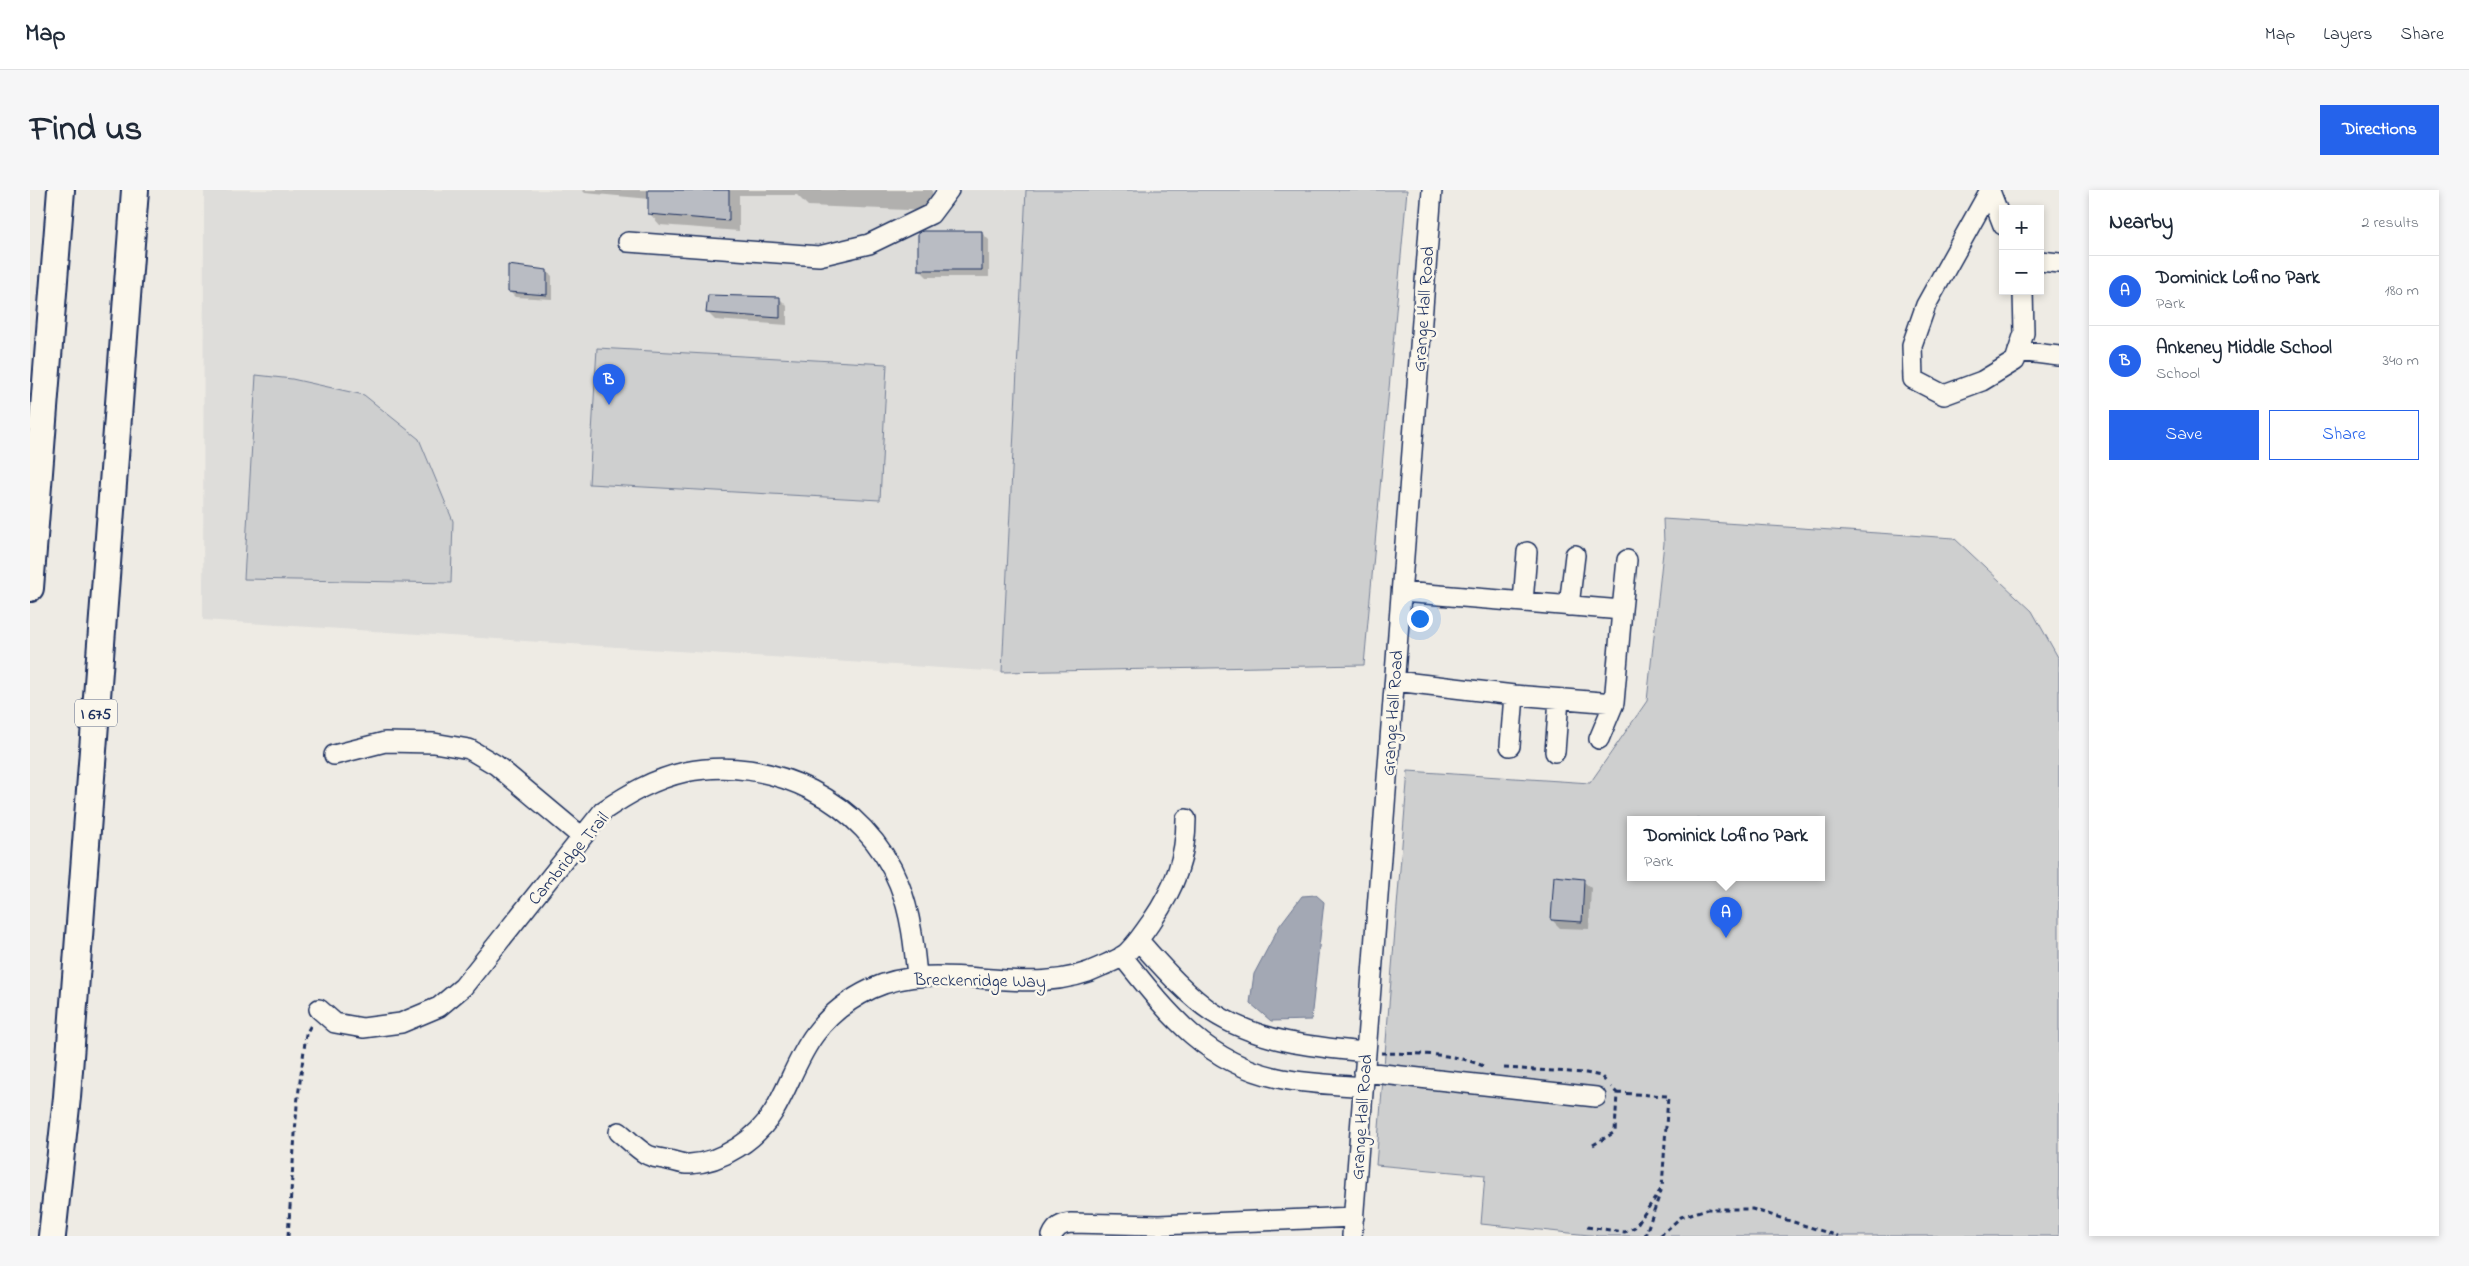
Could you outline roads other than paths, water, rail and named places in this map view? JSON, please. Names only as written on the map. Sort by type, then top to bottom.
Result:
[{"type":"highway","points":[[30,588],[61,190]]},
{"type":"highway","name":"I 675","points":[[52,1236],[67,1096],[135,190]]},
{"type":"street","points":[[628,242],[819,256],[869,244],[931,214],[949,190]]},
{"type":"street","name":"Grange Hall Road","points":[[1352,1236],[1432,190]]},
{"type":"street","points":[[1990,190],[1999,214]]},
{"type":"street","points":[[1990,190],[1926,305],[1912,345],[1913,380],[1944,395],[1982,382],[2015,362],[2024,334],[2023,295]]},
{"type":"street","points":[[2044,262],[2059,264]]},
{"type":"street","points":[[2018,351],[2059,356]]},
{"type":"street","points":[[1523,602],[1527,552]]},
{"type":"street","points":[[1570,606],[1575,555]]},
{"type":"street","points":[[1599,739],[1614,703],[1627,560]]},
{"type":"street","points":[[1402,592],[1622,610]]},
{"type":"street","points":[[1395,681],[1514,695],[1614,703]]},
{"type":"street","points":[[1510,746],[1514,695]]},
{"type":"street","points":[[1555,752],[1559,699]]},
{"type":"street","points":[[334,755],[385,742],[434,743],[468,749],[496,765],[582,837]]},
{"type":"street","name":"Cambridge Trail","points":[[319,1009],[335,1023],[363,1028],[401,1023],[438,1007],[463,987],[603,811],[628,794],[654,781],[683,772],[713,768],[742,769],[772,774],[800,784],[826,798],[850,816],[886,859],[899,883],[908,911],[917,976]]},
{"type":"street","name":"Breckenridge Way","points":[[619,1132],[647,1155],[688,1164],[725,1154],[749,1140],[773,1113],[804,1050],[830,1018],[849,1002],[871,989],[895,980],[917,976],[1029,982],[1055,981],[1095,970],[1122,956],[1138,940],[1165,903],[1173,887],[1183,854],[1186,819]]},
{"type":"street","points":[[1138,940],[1182,986],[1212,1011],[1244,1030],[1283,1041],[1320,1048],[1366,1052]]},
{"type":"street","points":[[1122,956],[1181,1027],[1203,1046],[1252,1072],[1278,1078],[1363,1079],[1596,1097]]},
{"type":"street","points":[[1052,1236],[1057,1228],[1071,1223],[1159,1225],[1354,1217]]},
{"type":"place","name":"Ankeney Middle School","points":[[609,405]]},
{"type":"place","name":"Dominick Lofino Park","points":[[1726,938]]}]
